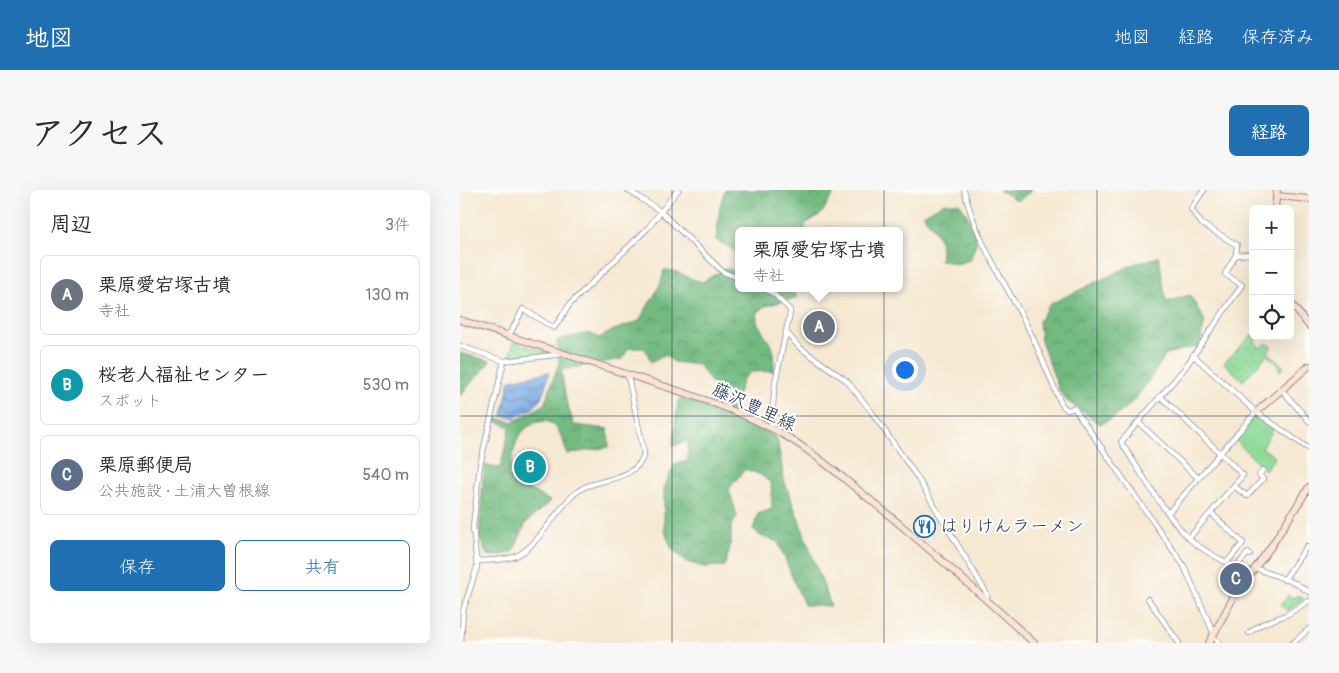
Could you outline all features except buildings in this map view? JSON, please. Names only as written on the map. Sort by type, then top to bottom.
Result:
[{"type":"main road","points":[[1277,193],[1309,199]]},
{"type":"main road","points":[[1294,307],[1309,326]]},
{"type":"main road","name":"藤沢豊里線","points":[[460,320],[725,407],[771,428],[827,465],[940,558],[1034,643]]},
{"type":"main road","points":[[1256,412],[1282,389],[1307,371]]},
{"type":"main road","points":[[1208,643],[1233,598],[1309,487]]},
{"type":"street","points":[[628,190],[660,211],[723,272],[735,276]]},
{"type":"street","points":[[506,334],[511,332],[523,308],[554,328],[570,304],[648,228],[678,190]]},
{"type":"street","points":[[964,190],[975,229],[1027,325],[1062,405],[1067,410],[1074,408],[1184,566],[1219,643]]},
{"type":"street","points":[[1204,190],[1190,209],[1202,224],[1237,245],[1236,255],[1225,274],[1242,285],[1193,355],[1121,442],[1189,538],[1200,547],[1250,574]]},
{"type":"street","points":[[1236,255],[1249,254]]},
{"type":"street","points":[[770,292],[790,310],[788,333],[775,382],[771,428]]},
{"type":"street","points":[[788,333],[799,347],[847,381],[871,411],[921,484],[988,594],[987,600]]},
{"type":"street","points":[[460,346],[504,361],[564,353]]},
{"type":"street","points":[[1193,355],[1256,412],[1307,447],[1309,442]]},
{"type":"street","points":[[461,643],[461,618],[477,561],[473,527],[480,465],[504,361]]},
{"type":"street","points":[[477,561],[516,556],[539,536],[575,494],[585,487],[637,469],[643,461],[644,453],[628,376]]},
{"type":"street","points":[[1282,389],[1309,421]]},
{"type":"street","points":[[1160,396],[1243,475],[1189,538]]},
{"type":"street","points":[[1169,512],[1256,412]]},
{"type":"street","points":[[1138,422],[1198,478]]},
{"type":"street","points":[[1234,486],[1247,496],[1264,479],[1259,475],[1263,470]]},
{"type":"street","points":[[1211,513],[1242,543],[1227,562]]},
{"type":"street","points":[[1284,580],[1307,546]]},
{"type":"street","points":[[1236,567],[1248,553],[1250,555]]},
{"type":"street","points":[[1255,568],[1309,592]]},
{"type":"street","points":[[1148,599],[1179,643]]},
{"type":"street","points":[[1249,633],[1262,624],[1286,615],[1309,601]]},
{"type":"street","points":[[1293,643],[1309,629]]},
{"type":"green space","points":[[725,190],[836,190],[821,214],[805,224],[805,227],[735,227],[735,251],[716,240],[720,206]]},
{"type":"green space","points":[[999,190],[1032,190],[1018,201]]},
{"type":"green space","points":[[944,203],[959,203],[971,222],[977,227],[976,243],[970,260],[956,264],[940,260],[940,241],[932,226],[923,215]]},
{"type":"green space","points":[[1159,257],[1166,302],[1190,295],[1205,321],[1199,346],[1166,354],[1130,404],[1111,419],[1100,424],[1067,401],[1060,392],[1041,341],[1039,321],[1050,304],[1134,264]]},
{"type":"green space","points":[[725,268],[735,272],[735,292],[795,292],[796,298],[765,306],[757,312],[757,322],[773,349],[774,371],[751,372],[743,379],[731,414],[777,438],[784,480],[831,606],[804,605],[778,542],[760,536],[753,529],[758,514],[772,509],[771,483],[761,475],[745,469],[729,489],[737,516],[731,527],[731,543],[725,566],[704,567],[687,562],[672,549],[664,530],[664,487],[675,464],[688,461],[688,441],[673,446],[678,402],[681,398],[713,405],[717,390],[699,365],[674,362],[665,355],[651,362],[645,348],[629,348],[622,359],[561,370],[566,400],[574,425],[608,429],[609,447],[567,454],[557,428],[552,424],[541,421],[525,429],[517,441],[508,475],[526,488],[550,501],[526,523],[513,552],[497,556],[487,555],[479,537],[483,479],[486,465],[500,468],[510,427],[495,421],[495,418],[513,422],[544,405],[559,363],[557,340],[589,333],[599,338],[639,321],[657,290],[664,270],[674,271],[703,282]]},
{"type":"green space","points":[[1249,338],[1249,340],[1256,340],[1255,342],[1261,348],[1267,343],[1272,347],[1268,352],[1284,367],[1280,371],[1278,368],[1280,366],[1267,355],[1243,381],[1224,363]]},
{"type":"green space","points":[[514,342],[550,353],[508,359]]},
{"type":"green space","points":[[460,353],[490,361],[460,396]]},
{"type":"green space","points":[[1254,416],[1274,428],[1262,448],[1275,457],[1265,470],[1235,440]]},
{"type":"green space","points":[[1288,595],[1293,598],[1298,595],[1304,599],[1287,611],[1281,605]]},
{"type":"water","points":[[549,372],[542,396],[533,408],[516,418],[502,416],[510,380]]},
{"type":"place","name":"栗原愛宕塚古墳","points":[[819,327]]},
{"type":"place","name":"桜老人福祉センター","points":[[530,467]]},
{"type":"place","name":"はりけんラーメン","points":[[924,526]]},
{"type":"place","name":"栗原郵便局","points":[[1236,579]]}]
